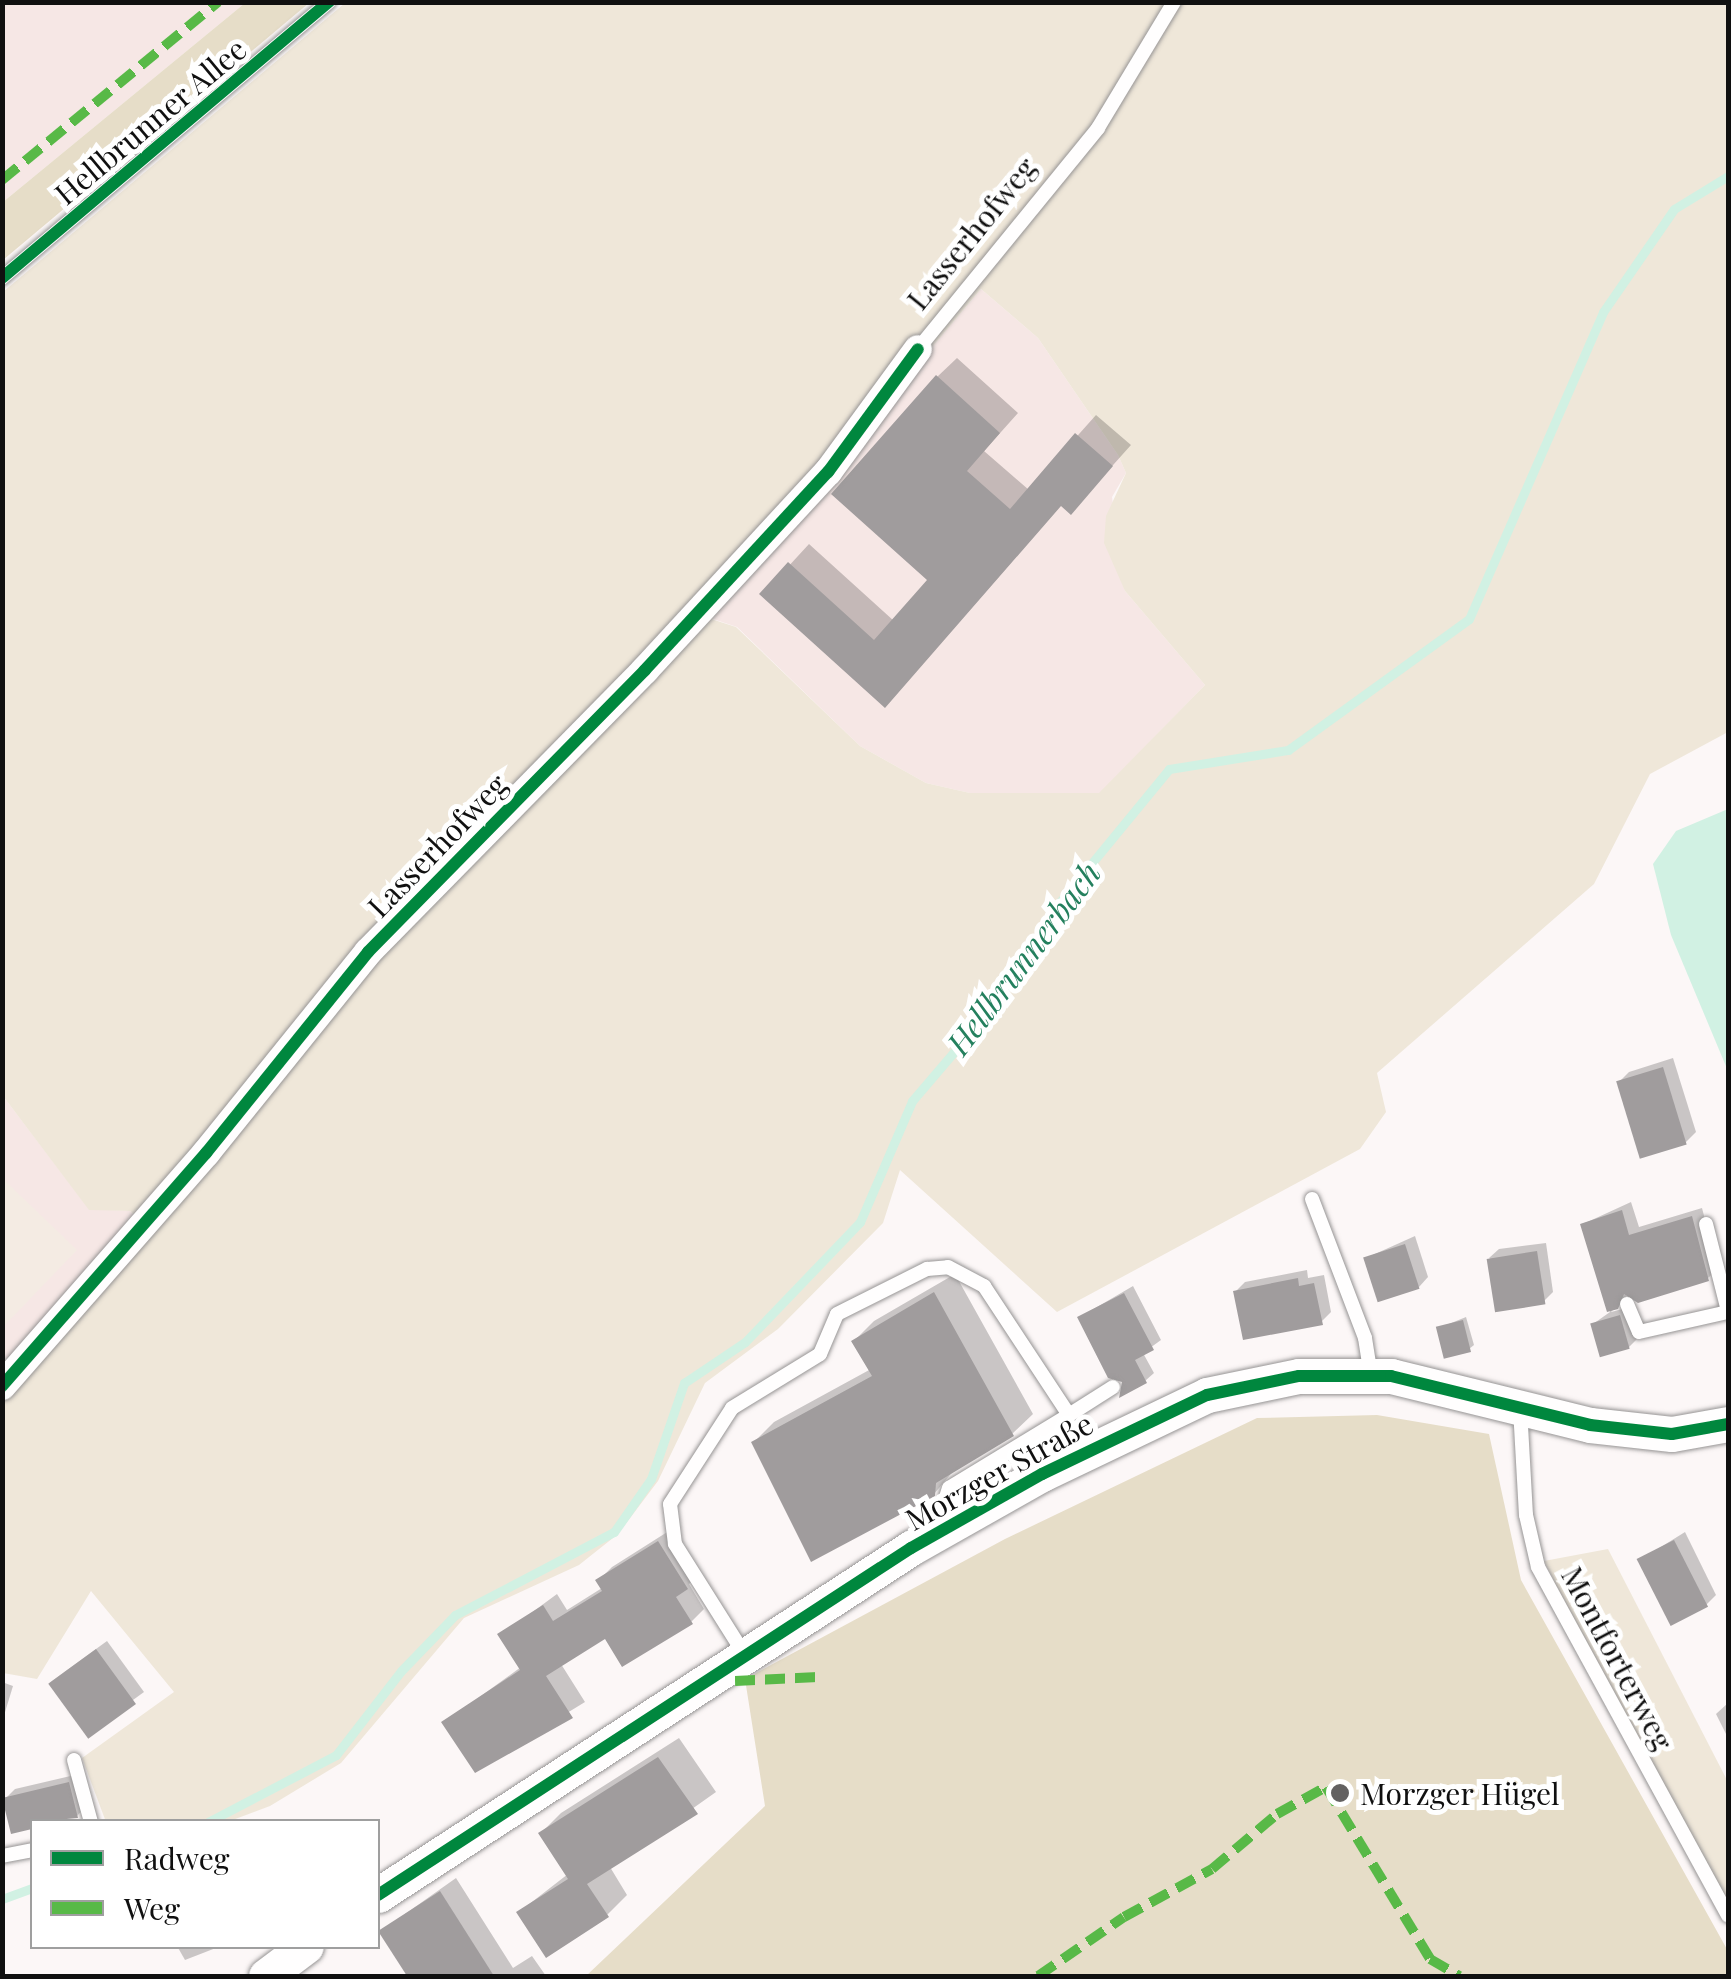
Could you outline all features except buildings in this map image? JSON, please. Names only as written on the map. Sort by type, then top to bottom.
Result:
[{"type":"street","name":"Lasserhofweg","points":[[2,1386],[368,952],[645,670],[828,472],[918,349]]},
{"type":"street","name":"Morzger Straße","points":[[380,1895],[743,1652],[952,1524],[1207,1395],[1298,1376],[1371,1375],[1590,1425],[1656,1432],[1728,1424]]},
{"type":"street","points":[[266,1976],[302,1949]]},
{"type":"lane","name":"Hellbrunner Allee","points":[[2,278],[329,2]]},
{"type":"lane","name":"Lasserhofweg","points":[[918,349],[1098,128],[1174,2]]},
{"type":"lane","points":[[1312,1199],[1365,1338],[1371,1375]]},
{"type":"lane","points":[[1627,1304],[1638,1332],[1728,1311],[1706,1224]]},
{"type":"lane","points":[[743,1652],[675,1544],[670,1504],[732,1408],[820,1354],[837,1314],[927,1268],[966,1273],[1003,1310],[1069,1415]]},
{"type":"lane","points":[[952,1524],[943,1506],[949,1488],[1112,1387]]},
{"type":"lane","name":"Montforterweg","points":[[1520,1407],[1526,1516],[1538,1567],[1728,1916]]},
{"type":"lane","points":[[74,1760],[90,1819]]},
{"type":"lane","points":[[2,1856],[30,1850]]},
{"type":"shaded area","points":[[3,3],[245,3],[3,202]]},
{"type":"shaded area","points":[[245,3],[309,3],[3,260],[3,202]]},
{"type":"shaded area","points":[[345,3],[1728,3],[1728,732],[1650,774],[1594,884],[1377,1073],[1386,1112],[1360,1149],[1057,1312],[900,1170],[883,1223],[778,1329],[705,1383],[658,1481],[618,1534],[579,1565],[464,1618],[341,1763],[270,1806],[235,1819],[105,1819],[82,1758],[174,1692],[91,1591],[37,1679],[3,1673],[3,1397],[149,1227],[130,1211],[89,1210],[3,1096],[3,292]],"holes":[[[981,289],[1038,338],[1118,455],[1126,473],[1106,516],[1104,543],[1125,591],[1205,685],[1099,793],[970,793],[926,783],[860,746],[736,627],[705,617]]]},
{"type":"shaded area","points":[[981,289],[1038,338],[1118,455],[1126,473],[1112,497],[1125,591],[1205,685],[1099,794],[970,793],[926,783],[860,746],[737,627],[704,616]]},
{"type":"shaded area","points":[[1728,809],[1728,1071],[1671,935],[1653,864],[1676,831]]},
{"type":"shaded area","points":[[3,1096],[89,1209],[130,1211],[149,1228],[3,1397]]},
{"type":"shaded area","points":[[2,1178],[77,1250],[3,1327],[2,1327]]},
{"type":"shaded area","points":[[1377,1415],[1489,1434],[1521,1580],[1728,1951],[1728,1976],[586,1976],[765,1806],[745,1679],[1005,1539],[1257,1418]]},
{"type":"shaded area","points":[[1608,1549],[1728,1782],[1728,1901],[1608,1690],[1544,1561]]},
{"type":"waterway","name":"Hellbrunnerbach","points":[[214,1819],[336,1755],[401,1671],[455,1615],[614,1532],[651,1479],[684,1383],[745,1342],[860,1222],[912,1101],[999,999],[1059,903],[1169,769],[1288,750],[1469,619],[1603,312],[1674,209],[1728,176]]},
{"type":"waterway","name":"Hellbrunnerbach","points":[[2,1899],[30,1889]]},
{"type":"marked path","points":[[2,180],[218,2]]},
{"type":"marked path","points":[[735,1681],[818,1677]]},
{"type":"marked path","points":[[1038,1976],[1124,1917],[1212,1869],[1277,1814],[1326,1787],[1430,1959],[1459,1976]]},
{"type":"cycle path","points":[[2,278],[329,2]]},
{"type":"cycle path","points":[[2,1386],[206,1153],[368,952],[645,670],[828,472],[918,349]]},
{"type":"cycle path","points":[[380,1894],[911,1548],[1042,1474],[1207,1395],[1299,1376],[1391,1376],[1590,1425],[1672,1434],[1728,1424]]},
{"type":"place","name":"Morzger Hügel","points":[[1340,1793]]}]
